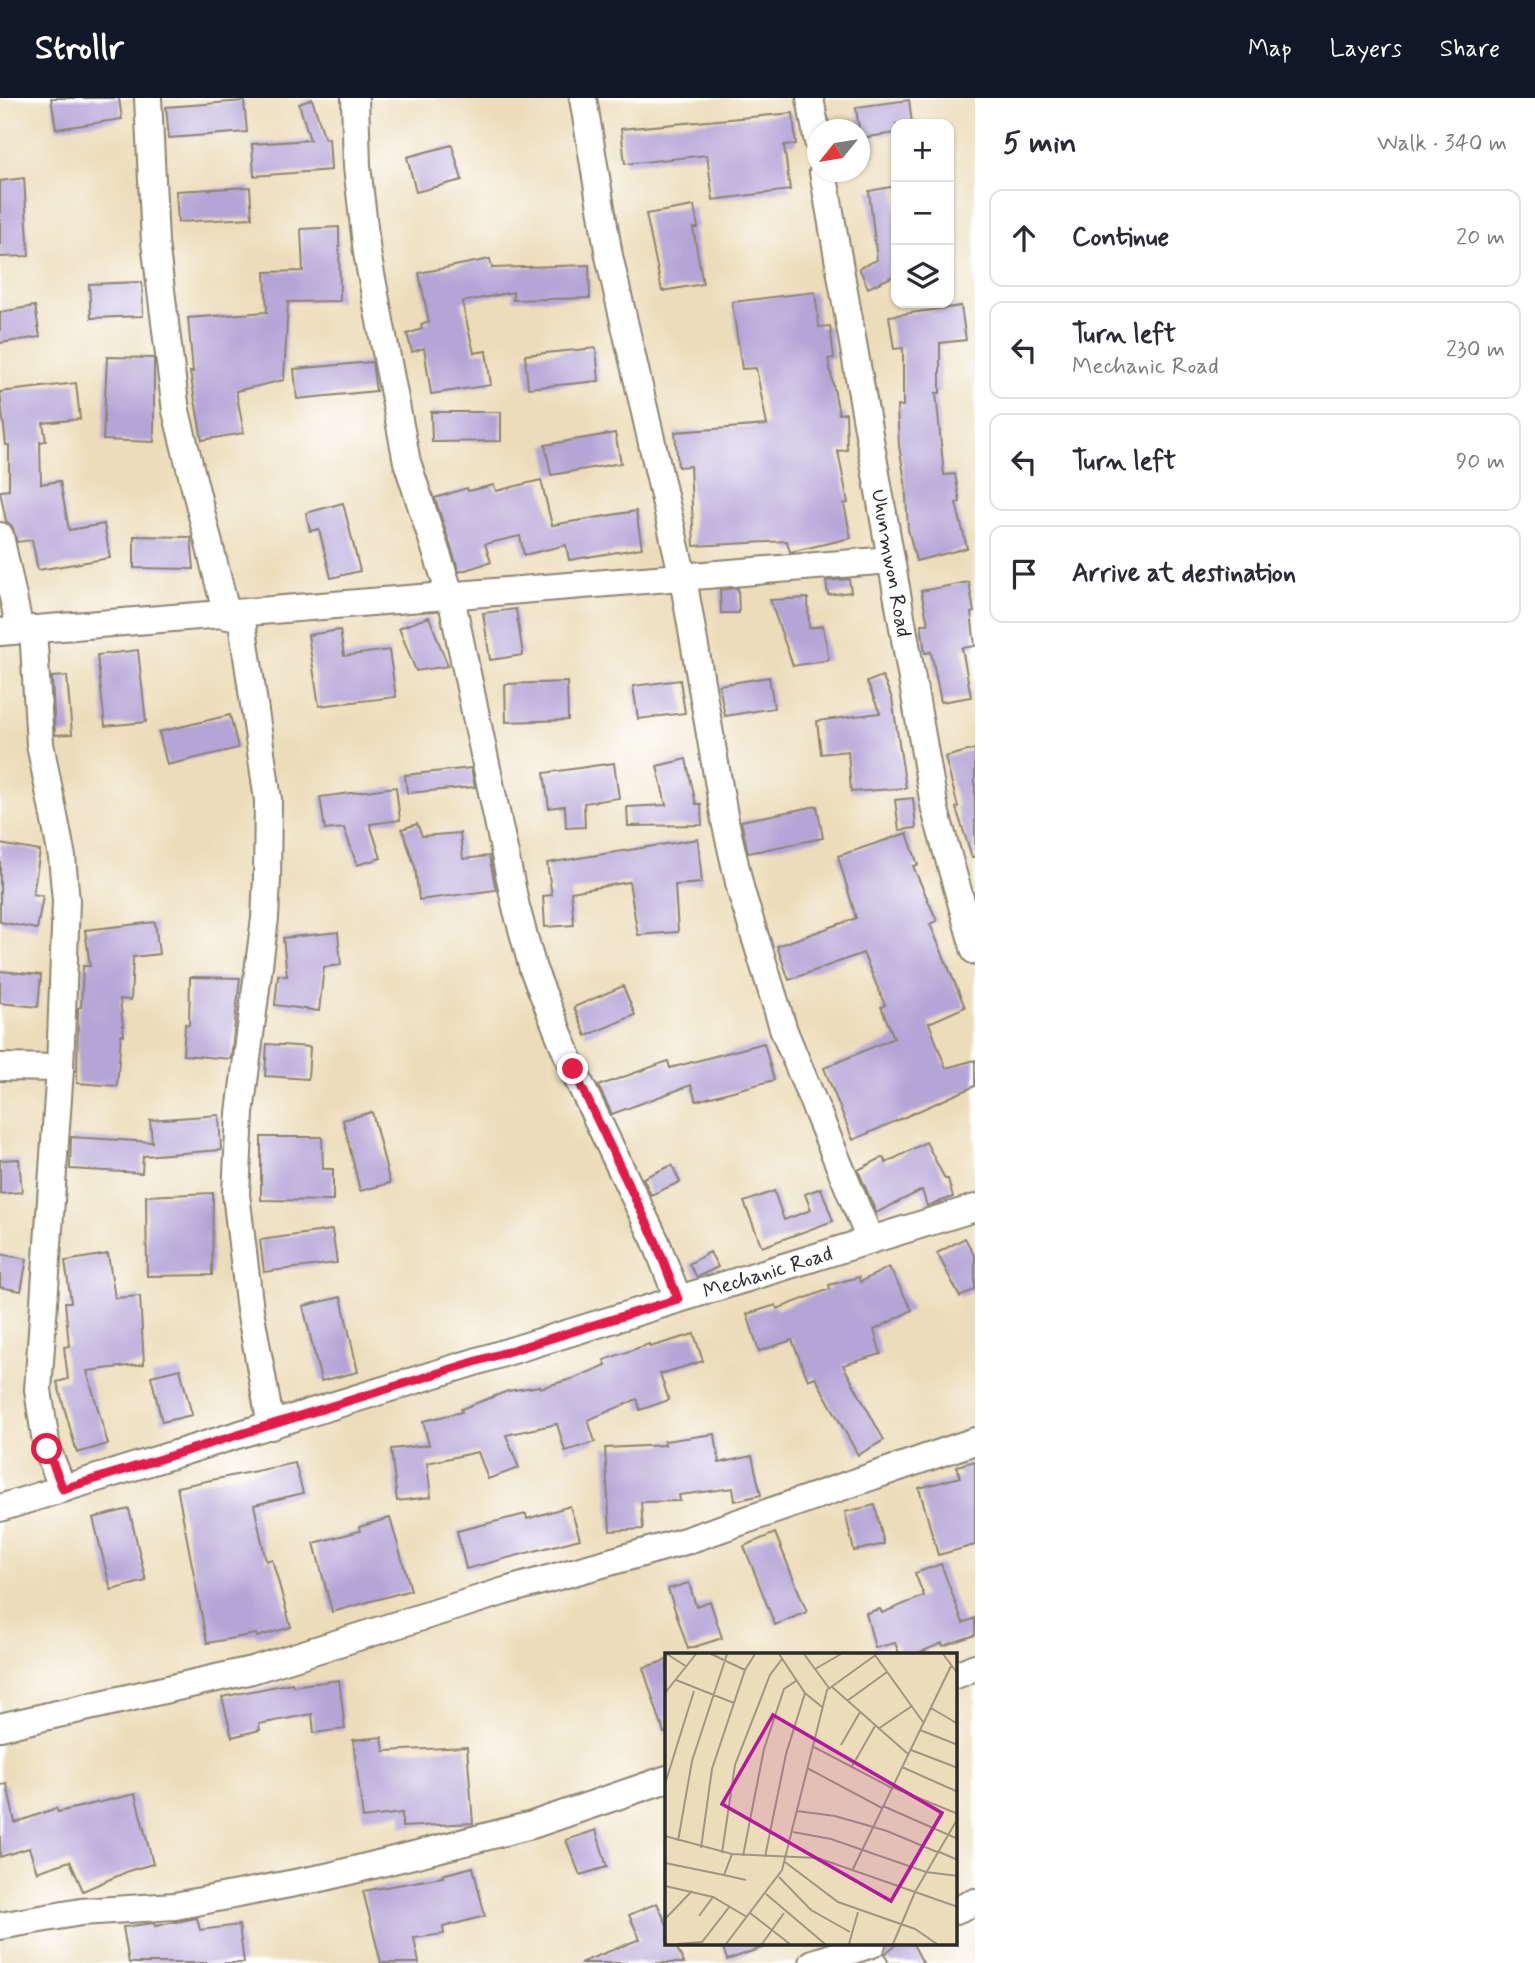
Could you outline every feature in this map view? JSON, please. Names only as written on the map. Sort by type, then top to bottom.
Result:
[{"type":"street","points":[[148,98],[155,242],[176,411],[234,615],[268,800],[265,918],[240,1113],[236,1194],[250,1310],[271,1426]]},
{"type":"street","points":[[355,98],[357,166],[368,253],[407,462],[451,597],[516,907],[533,969],[573,1069],[656,1242],[678,1299]]},
{"type":"street","points":[[583,98],[609,256],[684,578],[725,821],[760,958],[784,1031],[870,1240]]},
{"type":"street","points":[[810,98],[813,119]]},
{"type":"street","name":"Uhunmwon Road","points":[[825,182],[935,810],[975,951]]},
{"type":"street","points":[[0,536],[65,881],[60,1068],[38,1390],[47,1449],[63,1489]]},
{"type":"street","points":[[18,630],[234,615],[891,560]]},
{"type":"street","points":[[0,1067],[60,1068]]},
{"type":"street","name":"Mechanic Road","points":[[0,1507],[975,1208]]},
{"type":"street","points":[[0,1727],[252,1670],[505,1591],[685,1541],[975,1441]]},
{"type":"street","points":[[958,1674],[975,1667]]},
{"type":"street","points":[[0,1926],[81,1912],[175,1906],[326,1877],[532,1825],[665,1780]]},
{"type":"street","points":[[958,1909],[975,1902]]},
{"type":"street","points":[[813,1963],[866,1946]]},
{"type":"building","points":[[51,98],[119,98],[122,119],[56,129]]},
{"type":"building","points":[[312,99],[325,139],[329,138],[331,170],[254,176],[252,144],[310,140],[299,104]]},
{"type":"building","points":[[909,100],[911,119],[891,119],[891,134],[870,137],[870,119],[858,119],[856,107]]},
{"type":"building","points":[[244,101],[247,132],[169,138],[166,107]]},
{"type":"building","points":[[793,113],[796,144],[784,145],[790,190],[713,200],[707,155],[625,164],[621,129]]},
{"type":"building","points":[[452,145],[462,180],[416,192],[407,157]]},
{"type":"building","points":[[24,178],[29,256],[0,257],[0,181]]},
{"type":"building","points":[[250,187],[252,218],[178,222],[176,191]]},
{"type":"building","points":[[891,187],[891,277],[868,288],[859,268],[877,260],[869,191]]},
{"type":"building","points":[[694,206],[698,228],[693,228],[703,284],[662,291],[646,214]]},
{"type":"building","points":[[339,227],[340,301],[288,302],[284,380],[236,391],[244,433],[202,440],[190,372],[193,372],[188,318],[267,312],[265,272],[303,271],[301,229]]},
{"type":"building","points":[[490,259],[492,268],[589,265],[590,298],[513,300],[513,292],[462,302],[474,353],[486,351],[491,385],[431,394],[424,348],[412,352],[407,334],[422,329],[421,324],[429,322],[419,273]]},
{"type":"building","points":[[142,282],[143,316],[91,318],[89,284]]},
{"type":"building","points":[[815,292],[819,327],[830,326],[834,358],[828,359],[839,414],[846,413],[847,450],[838,451],[848,503],[844,504],[851,538],[790,552],[787,541],[694,546],[690,466],[678,467],[675,432],[767,425],[756,368],[742,369],[732,302]]},
{"type":"building","points":[[35,306],[40,337],[0,343],[0,312]]},
{"type":"building","points":[[961,306],[966,340],[940,343],[940,393],[936,393],[944,475],[955,474],[960,502],[956,503],[967,548],[916,561],[908,529],[905,481],[899,446],[897,406],[903,406],[903,348],[894,349],[889,316]]},
{"type":"building","points":[[596,348],[599,381],[528,388],[525,355]]},
{"type":"building","points":[[107,357],[154,358],[154,442],[103,440]]},
{"type":"building","points":[[372,362],[376,391],[297,399],[294,369]]},
{"type":"building","points":[[76,383],[80,419],[43,423],[46,441],[40,442],[41,484],[60,481],[69,530],[104,524],[110,558],[38,570],[32,540],[17,542],[12,526],[6,521],[0,491],[9,490],[9,445],[6,445],[0,392]]},
{"type":"building","points":[[431,412],[501,412],[501,441],[432,442]]},
{"type":"building","points":[[615,433],[621,463],[551,475],[545,445]]},
{"type":"building","points":[[541,480],[552,525],[636,511],[642,548],[569,560],[566,545],[524,555],[520,536],[485,544],[491,562],[459,572],[435,498],[467,488],[468,491],[494,485],[496,491]]},
{"type":"building","points":[[343,503],[360,571],[331,578],[319,529],[310,531],[306,513]]},
{"type":"building","points":[[134,536],[191,537],[194,569],[134,568]]},
{"type":"building","points":[[849,579],[851,592],[828,595],[826,581]]},
{"type":"building","points":[[969,582],[974,612],[971,613],[975,646],[962,648],[971,697],[941,702],[931,652],[925,653],[921,624],[928,624],[921,591]]},
{"type":"building","points":[[738,588],[739,613],[721,613],[720,590]]},
{"type":"building","points":[[808,598],[809,628],[823,626],[829,660],[793,666],[770,600]]},
{"type":"building","points":[[516,609],[523,655],[490,660],[483,613]]},
{"type":"building","points":[[429,617],[448,666],[416,671],[399,628]]},
{"type":"building","points":[[340,630],[344,656],[389,650],[396,697],[319,706],[308,635]]},
{"type":"building","points":[[138,650],[146,722],[105,726],[97,655]]},
{"type":"building","points":[[67,676],[72,734],[55,735],[52,677]]},
{"type":"building","points":[[882,676],[892,698],[906,788],[851,792],[848,751],[821,754],[817,721],[880,713],[867,682]]},
{"type":"building","points":[[769,677],[774,708],[725,716],[719,685]]},
{"type":"building","points":[[680,680],[685,713],[638,719],[633,686]]},
{"type":"building","points":[[567,682],[568,720],[506,722],[505,684]]},
{"type":"building","points":[[230,715],[238,748],[167,765],[159,732]]},
{"type":"building","points":[[975,749],[975,857],[972,857],[956,808],[958,807],[945,757]]},
{"type":"building","points":[[686,759],[696,804],[701,804],[702,825],[628,826],[627,807],[666,805],[657,766]]},
{"type":"building","points":[[614,763],[619,798],[584,803],[585,827],[566,828],[565,806],[549,808],[544,773]]},
{"type":"building","points":[[471,768],[475,787],[407,793],[405,775]]},
{"type":"building","points":[[396,787],[400,820],[370,824],[381,858],[357,865],[344,828],[325,830],[320,797]]},
{"type":"building","points":[[913,798],[916,828],[899,830],[895,800]]},
{"type":"building","points":[[817,806],[823,838],[748,853],[741,821]]},
{"type":"building","points":[[417,824],[422,836],[460,833],[463,859],[489,856],[496,890],[419,900],[415,867],[402,829]]},
{"type":"building","points":[[907,833],[918,865],[913,866],[937,921],[930,924],[965,1007],[929,1023],[946,1068],[975,1060],[975,1086],[853,1140],[824,1068],[894,1038],[881,1007],[885,1005],[863,953],[789,980],[777,946],[856,918],[838,856]]},
{"type":"building","points":[[698,839],[702,883],[675,885],[678,932],[638,935],[629,882],[571,892],[574,925],[545,927],[543,896],[552,895],[547,863]]},
{"type":"building","points":[[0,844],[40,851],[33,894],[43,896],[37,929],[0,922]]},
{"type":"building","points":[[155,922],[159,954],[133,957],[131,1000],[120,999],[124,1035],[121,1035],[117,1086],[77,1083],[78,1008],[81,1007],[83,966],[90,966],[85,930]]},
{"type":"building","points":[[338,932],[341,965],[324,967],[319,1011],[275,1005],[278,975],[287,976],[283,938]]},
{"type":"building","points":[[0,971],[41,975],[38,1007],[0,1003]]},
{"type":"building","points":[[190,977],[240,978],[231,1059],[183,1055],[185,1024],[189,1025]]},
{"type":"building","points":[[623,986],[635,1015],[586,1036],[574,1007]]},
{"type":"building","points":[[764,1043],[774,1080],[696,1101],[691,1085],[612,1114],[598,1086],[668,1061],[670,1068]]},
{"type":"building","points":[[267,1044],[310,1047],[308,1079],[265,1076]]},
{"type":"building","points":[[372,1112],[390,1183],[360,1191],[343,1120]]},
{"type":"building","points":[[219,1115],[221,1150],[143,1156],[142,1173],[70,1169],[71,1137],[152,1142],[150,1120]]},
{"type":"building","points":[[261,1137],[322,1137],[323,1169],[333,1169],[333,1201],[261,1200]]},
{"type":"building","points":[[926,1142],[945,1179],[948,1179],[953,1197],[927,1206],[922,1190],[876,1213],[858,1170],[883,1157],[886,1163]]},
{"type":"building","points":[[19,1159],[22,1192],[0,1194],[0,1160]]},
{"type":"building","points":[[672,1165],[680,1182],[651,1195],[643,1178]]},
{"type":"building","points":[[821,1188],[833,1221],[762,1247],[744,1202],[774,1191],[784,1220],[811,1210],[805,1194]]},
{"type":"building","points":[[213,1193],[212,1275],[147,1276],[146,1196]]},
{"type":"building","points":[[332,1230],[337,1263],[264,1272],[260,1240]]},
{"type":"building","points":[[965,1238],[975,1257],[975,1289],[960,1297],[937,1253]]},
{"type":"building","points":[[710,1252],[718,1267],[697,1277],[689,1264]]},
{"type":"building","points":[[0,1254],[27,1259],[21,1291],[0,1287]]},
{"type":"building","points":[[108,1254],[115,1298],[140,1296],[144,1364],[87,1371],[108,1444],[77,1453],[57,1382],[68,1379],[64,1347],[69,1346],[65,1302],[71,1302],[65,1261]]},
{"type":"building","points":[[889,1267],[912,1310],[874,1330],[881,1354],[843,1365],[884,1440],[858,1455],[815,1377],[808,1380],[792,1340],[759,1351],[747,1314],[776,1305],[777,1309],[830,1289],[829,1285],[859,1277],[860,1282]]},
{"type":"building","points":[[341,1297],[358,1372],[321,1381],[303,1306]]},
{"type":"building","points":[[694,1334],[703,1361],[660,1374],[669,1400],[640,1410],[637,1399],[588,1420],[595,1442],[565,1451],[557,1424],[506,1435],[519,1468],[488,1479],[478,1452],[427,1463],[431,1497],[397,1501],[391,1449],[429,1445],[423,1421],[462,1412],[461,1409],[508,1391],[540,1388],[575,1378],[606,1365],[604,1360],[649,1344],[650,1347]]},
{"type":"building","points":[[180,1369],[192,1415],[162,1422],[151,1376]]},
{"type":"building","points":[[715,1434],[719,1463],[752,1456],[761,1495],[735,1501],[733,1488],[679,1495],[680,1501],[641,1502],[643,1529],[610,1531],[605,1448],[665,1445],[664,1441]]},
{"type":"building","points":[[975,1461],[975,1545],[938,1555],[919,1488],[960,1477],[957,1466]]},
{"type":"building","points":[[295,1463],[303,1493],[254,1505],[266,1561],[272,1559],[291,1627],[257,1637],[256,1634],[207,1643],[177,1487]]},
{"type":"building","points":[[875,1505],[884,1544],[854,1551],[845,1512]]},
{"type":"building","points":[[570,1506],[580,1539],[466,1569],[457,1531],[526,1514],[527,1519]]},
{"type":"building","points":[[129,1509],[146,1581],[111,1590],[93,1518]]},
{"type":"building","points":[[390,1518],[411,1590],[332,1612],[314,1543],[360,1531],[359,1527]]},
{"type":"building","points":[[775,1533],[807,1612],[775,1625],[744,1546]]},
{"type":"building","points":[[941,1564],[963,1623],[975,1618],[975,1635],[943,1646],[942,1643],[919,1653],[899,1653],[895,1643],[875,1648],[866,1613],[880,1609],[882,1613],[924,1596],[915,1573]]},
{"type":"building","points":[[689,1583],[696,1606],[710,1601],[722,1638],[688,1649],[668,1589]]},
{"type":"building","points":[[665,1661],[664,1733],[643,1668]]},
{"type":"building","points":[[339,1680],[345,1729],[314,1733],[312,1714],[259,1724],[260,1730],[232,1737],[222,1697],[292,1683],[293,1686]]},
{"type":"building","points":[[382,1737],[384,1751],[467,1747],[473,1823],[402,1827],[402,1813],[363,1818],[353,1740]]},
{"type":"building","points":[[7,1784],[15,1823],[56,1808],[58,1812],[135,1794],[153,1864],[131,1870],[83,1891],[70,1861],[37,1872],[29,1848],[0,1857],[0,1785]]},
{"type":"building","points":[[596,1830],[607,1867],[580,1875],[566,1840]]},
{"type":"building","points":[[473,1867],[485,1916],[443,1927],[444,1934],[414,1938],[419,1963],[381,1963],[363,1891],[443,1877],[442,1875]]},
{"type":"building","points":[[657,1903],[665,1921],[665,1946],[676,1946],[684,1963],[580,1963],[640,1939],[629,1915]]},
{"type":"building","points":[[197,1918],[200,1930],[239,1925],[244,1963],[129,1963],[123,1927],[154,1923],[155,1926]]},
{"type":"building","points":[[723,1946],[767,1946],[727,1960]]},
{"type":"building","points":[[894,1946],[914,1946],[923,1963],[889,1963],[884,1954]]},
{"type":"route","points":[[47,1449],[63,1489],[678,1299],[656,1242],[573,1069]]}]
